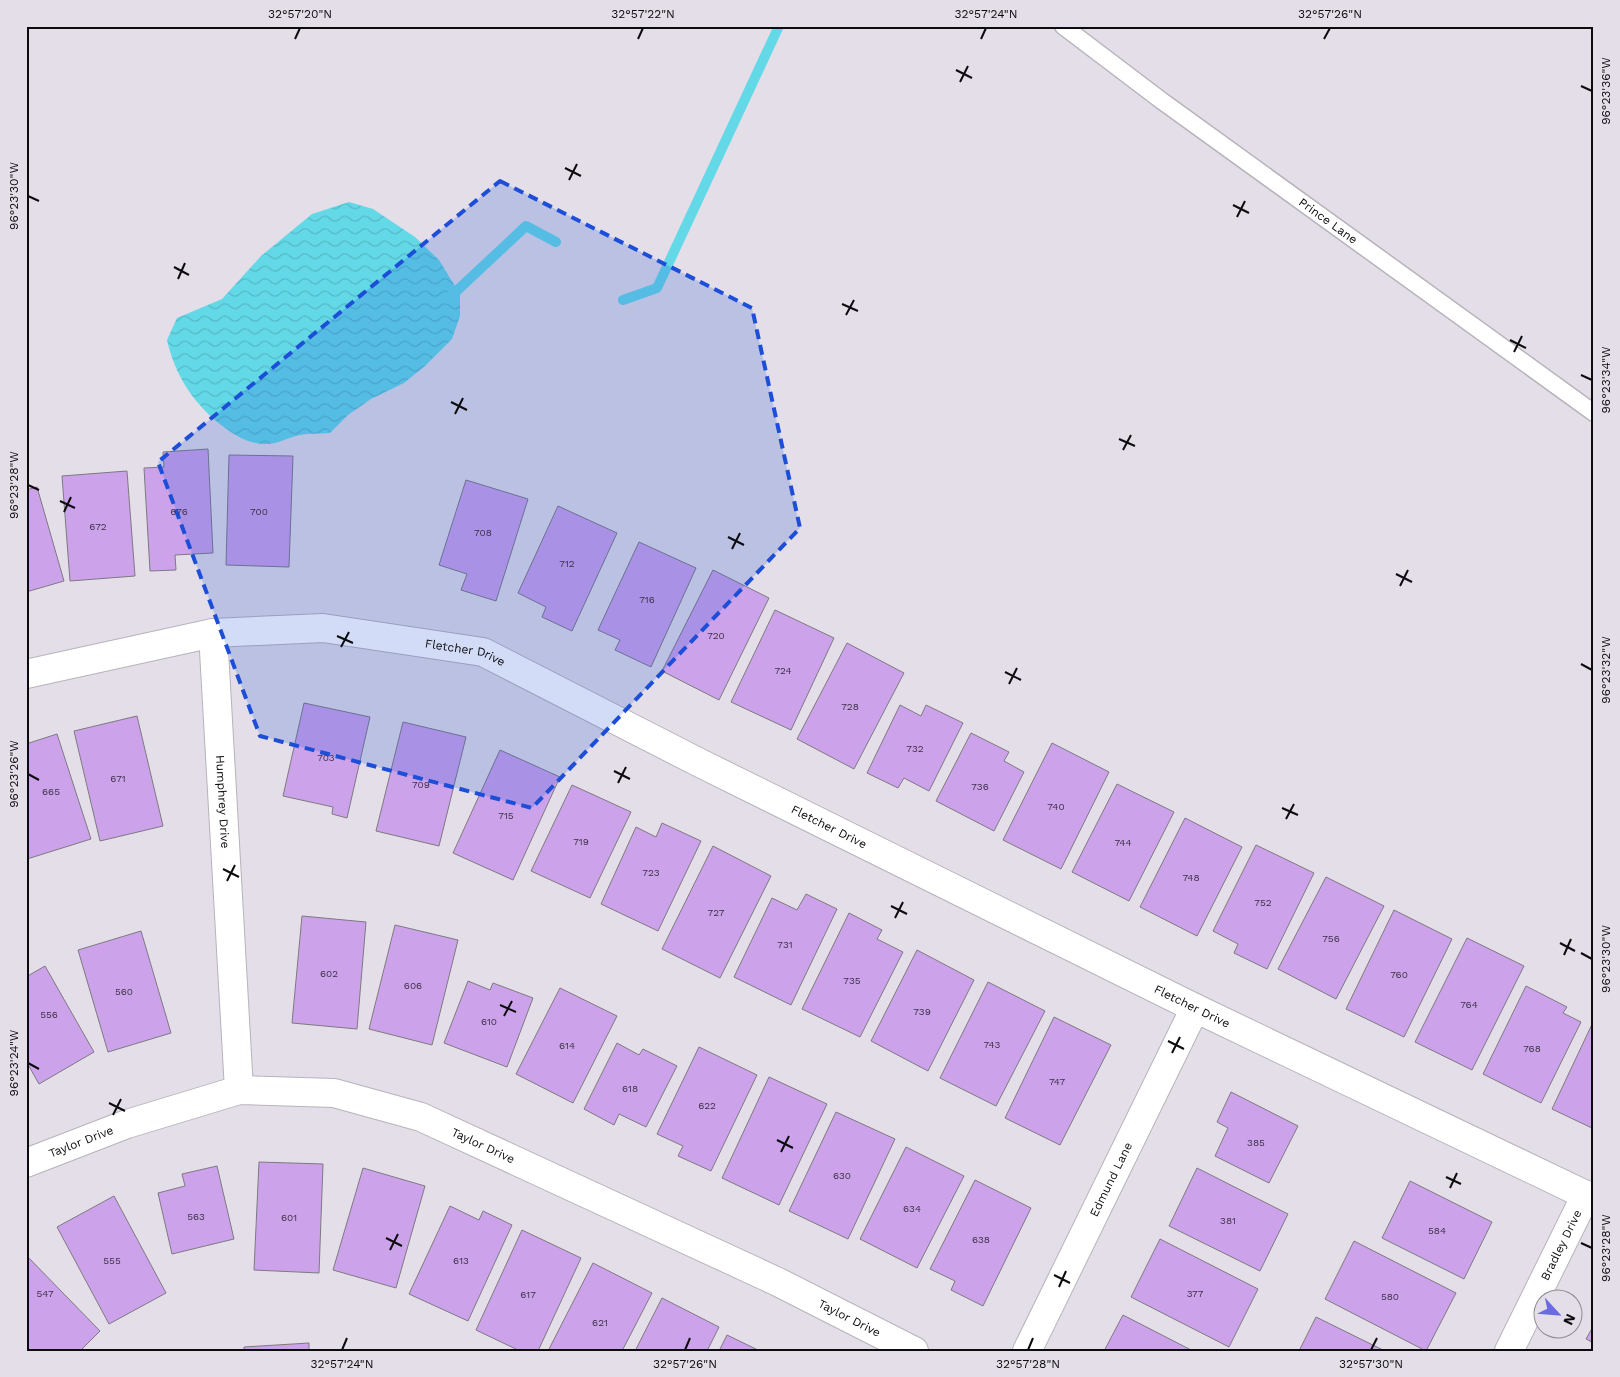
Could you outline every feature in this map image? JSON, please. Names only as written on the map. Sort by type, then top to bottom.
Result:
[{"type":"street","name":"Fletcher Drive","points":[[26,674],[213,633],[323,628],[483,652],[698,762],[1195,1008],[1590,1197]]},
{"type":"street","name":"Humphrey Drive","points":[[213,633],[239,1090]]},
{"type":"street","name":"Edmund Lane","points":[[1027,1351],[1195,1008]]},
{"type":"street","name":"Taylor Drive","points":[[26,1163],[127,1124],[239,1090],[334,1093],[420,1117],[778,1282],[914,1351]]},
{"type":"street","name":"Bradley Drive","points":[[1509,1351],[1590,1197]]},
{"type":"lane","name":"Prince Lane","points":[[1063,26],[1162,101],[1594,413]]},
{"type":"highlighted area","points":[[500,181],[752,308],[800,528],[532,808],[260,736],[158,462]]},
{"type":"water","points":[[349,202],[373,209],[415,237],[439,260],[460,294],[460,316],[452,339],[425,366],[404,383],[371,399],[348,415],[330,433],[303,434],[266,444],[253,443],[242,439],[221,425],[194,398],[180,376],[170,353],[167,340],[177,318],[222,299],[261,256],[312,214]]},
{"type":"building","points":[[208,449],[213,553],[175,555],[176,570],[150,571],[144,468],[164,467],[163,452]]},
{"type":"building","points":[[229,455],[293,456],[289,567],[226,565]]},
{"type":"building","points":[[127,471],[135,576],[70,581],[62,476]]},
{"type":"building","points":[[466,480],[528,499],[496,601],[461,590],[467,574],[439,565]]},
{"type":"building","points":[[37,487],[64,581],[26,592],[26,490]]},
{"type":"building","points":[[558,506],[617,533],[572,631],[542,617],[546,607],[518,593]]},
{"type":"building","points":[[639,542],[696,568],[651,667],[615,650],[620,640],[598,630]]},
{"type":"building","points":[[713,570],[769,598],[719,700],[662,671]]},
{"type":"building","points":[[775,610],[834,638],[791,730],[731,702]]},
{"type":"building","points":[[847,643],[904,673],[854,769],[797,739]]},
{"type":"building","points":[[304,703],[370,717],[347,818],[332,814],[333,807],[283,796]]},
{"type":"building","points":[[900,705],[921,716],[926,705],[963,723],[929,791],[904,778],[898,788],[867,773]]},
{"type":"building","points":[[137,716],[163,826],[100,841],[74,731]]},
{"type":"building","points":[[403,722],[466,737],[439,846],[376,831]]},
{"type":"building","points":[[971,733],[1009,752],[1004,761],[1024,772],[994,831],[936,801]]},
{"type":"building","points":[[57,734],[91,839],[27,859],[26,744]]},
{"type":"building","points":[[1052,743],[1109,772],[1061,869],[1003,840]]},
{"type":"building","points":[[500,750],[560,777],[513,880],[453,853]]},
{"type":"building","points":[[1117,784],[1174,812],[1129,901],[1072,872]]},
{"type":"building","points":[[572,785],[631,812],[590,898],[531,871]]},
{"type":"building","points":[[1185,818],[1242,847],[1197,936],[1140,907]]},
{"type":"building","points":[[662,823],[701,841],[658,931],[601,904],[636,827],[656,837]]},
{"type":"building","points":[[1256,845],[1314,873],[1267,969],[1234,953],[1238,944],[1213,931]]},
{"type":"building","points":[[713,846],[771,876],[720,978],[662,949]]},
{"type":"building","points":[[1326,877],[1384,906],[1336,999],[1278,969]]},
{"type":"building","points":[[806,894],[837,909],[791,1005],[734,977],[772,898],[797,910]]},
{"type":"building","points":[[1394,910],[1452,939],[1404,1037],[1346,1009]]},
{"type":"building","points":[[849,913],[882,930],[877,939],[903,952],[860,1037],[802,1009]]},
{"type":"building","points":[[302,916],[366,922],[357,1029],[292,1023]]},
{"type":"building","points":[[395,925],[458,940],[432,1045],[369,1029]]},
{"type":"building","points":[[141,931],[171,1033],[108,1052],[78,950]]},
{"type":"building","points":[[1467,938],[1524,966],[1472,1070],[1415,1042]]},
{"type":"building","points":[[917,950],[974,980],[928,1071],[871,1041]]},
{"type":"building","points":[[45,966],[94,1052],[39,1084],[26,1061],[26,977]]},
{"type":"building","points":[[468,981],[490,990],[493,983],[533,998],[507,1067],[444,1043]]},
{"type":"building","points":[[988,982],[1045,1011],[996,1106],[940,1078]]},
{"type":"building","points":[[1526,986],[1567,1007],[1563,1013],[1581,1022],[1541,1103],[1483,1074]]},
{"type":"building","points":[[560,988],[617,1016],[573,1103],[516,1074]]},
{"type":"building","points":[[1054,1017],[1111,1045],[1060,1145],[1005,1118]]},
{"type":"building","points":[[1594,1020],[1594,1129],[1552,1109]]},
{"type":"building","points":[[617,1043],[639,1055],[643,1049],[677,1066],[646,1127],[619,1114],[614,1125],[584,1109]]},
{"type":"building","points":[[699,1047],[757,1075],[711,1171],[678,1156],[683,1146],[657,1134]]},
{"type":"building","points":[[769,1077],[827,1104],[779,1205],[722,1178]]},
{"type":"building","points":[[1231,1092],[1298,1126],[1269,1183],[1215,1156],[1228,1128],[1217,1122]]},
{"type":"building","points":[[836,1112],[895,1139],[848,1239],[789,1211]]},
{"type":"building","points":[[906,1147],[964,1176],[917,1268],[860,1239]]},
{"type":"building","points":[[259,1162],[323,1164],[319,1273],[254,1270]]},
{"type":"building","points":[[217,1166],[234,1239],[172,1254],[158,1193],[185,1186],[182,1174]]},
{"type":"building","points":[[363,1168],[425,1186],[396,1288],[333,1270]]},
{"type":"building","points":[[1197,1168],[1288,1214],[1260,1271],[1169,1226]]},
{"type":"building","points":[[975,1180],[1031,1208],[983,1306],[951,1290],[955,1281],[930,1269]]},
{"type":"building","points":[[1410,1181],[1492,1222],[1464,1279],[1382,1238]]},
{"type":"building","points":[[114,1196],[166,1293],[109,1324],[57,1227]]},
{"type":"building","points":[[450,1206],[479,1220],[483,1211],[512,1225],[468,1321],[409,1294]]},
{"type":"building","points":[[522,1230],[581,1258],[538,1351],[520,1351],[476,1330]]},
{"type":"building","points":[[1160,1239],[1258,1289],[1229,1347],[1131,1297]]},
{"type":"building","points":[[1354,1241],[1456,1293],[1426,1351],[1325,1299]]},
{"type":"building","points":[[26,1255],[100,1331],[80,1351],[28,1351],[26,1349]]},
{"type":"building","points":[[593,1263],[652,1293],[622,1351],[548,1351]]},
{"type":"building","points":[[662,1298],[719,1327],[707,1351],[635,1351]]},
{"type":"building","points":[[1123,1315],[1193,1351],[1104,1351]]},
{"type":"building","points":[[1316,1317],[1385,1351],[1299,1351]]},
{"type":"building","points":[[1594,1325],[1594,1343],[1586,1339]]},
{"type":"building","points":[[727,1335],[760,1351],[719,1351]]},
{"type":"building","points":[[309,1343],[309,1351],[244,1351],[244,1347]]},
{"type":"waterway","points":[[623,300],[657,288],[779,26]]},
{"type":"waterway","points":[[448,299],[526,226],[556,242]]}]
